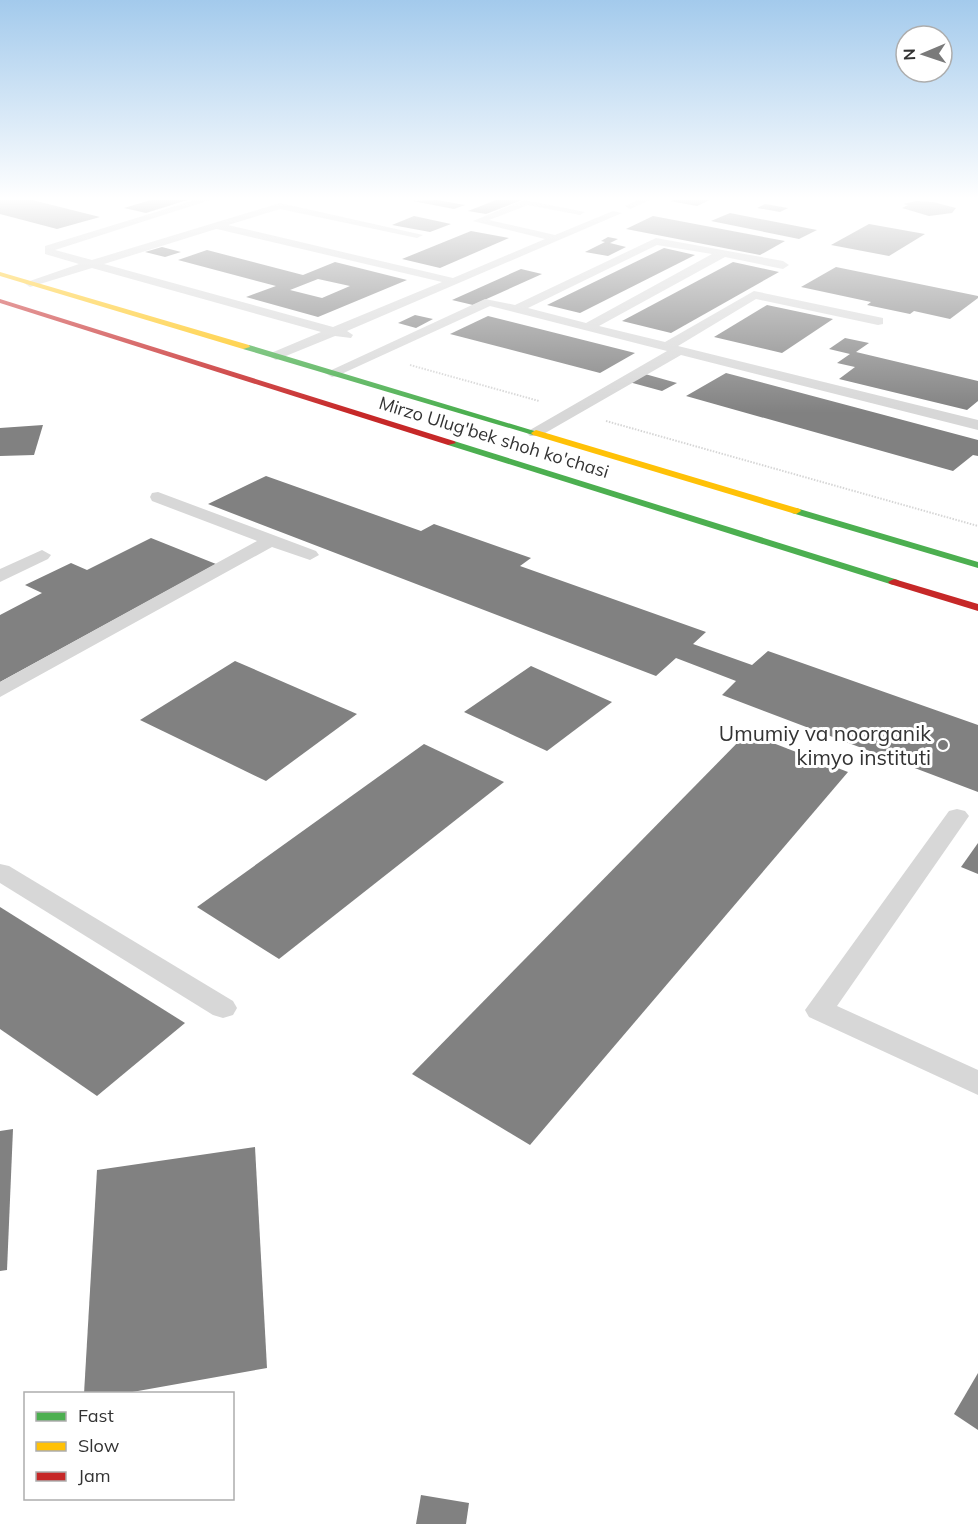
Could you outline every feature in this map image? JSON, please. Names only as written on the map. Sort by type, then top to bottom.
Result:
[{"type":"main road","name":"Mirzo Ulug'bek shoh ko'chasi","points":[[0,274],[978,565]]},
{"type":"main road","name":"Mirzo Ulug'bek shoh ko'chasi","points":[[0,302],[978,608]]},
{"type":"lane","points":[[30,282],[66,271]]},
{"type":"lane","points":[[121,271],[346,334]]},
{"type":"lane","points":[[410,271],[452,281]]},
{"type":"lane","points":[[276,356],[472,271]]},
{"type":"lane","points":[[516,309],[594,271]]},
{"type":"lane","points":[[588,327],[690,271]]},
{"type":"lane","points":[[535,433],[754,295],[878,321]]},
{"type":"lane","points":[[332,373],[489,302],[978,425]]},
{"type":"lane","points":[[158,497],[310,555]]},
{"type":"lane","points":[[0,691],[271,540]]},
{"type":"lane","points":[[0,576],[42,555]]},
{"type":"lane","points":[[957,816],[819,1010],[978,1083]]},
{"type":"lane","points":[[0,872],[223,1008]]},
{"type":"path","points":[[400,362],[547,404]]},
{"type":"path","points":[[604,420],[978,526]]},
{"type":"building","points":[[220,271],[288,271],[303,275],[313,271],[371,271],[407,280],[318,317],[246,297],[276,286]],"holes":[[[318,279],[350,286],[322,298],[290,290]]]},
{"type":"building","points":[[516,271],[542,274],[473,305],[452,300]]},
{"type":"building","points":[[617,271],[663,271],[580,313],[547,305]]},
{"type":"building","points":[[716,271],[779,272],[671,333],[622,321]]},
{"type":"building","points":[[829,271],[856,271],[978,296],[978,298],[950,319],[914,311],[910,314],[867,305],[871,302],[801,287]]},
{"type":"building","points":[[767,305],[833,319],[782,353],[714,337]]},
{"type":"building","points":[[415,315],[433,319],[416,328],[398,323]]},
{"type":"building","points":[[488,316],[635,353],[600,373],[450,334]]},
{"type":"building","points":[[845,338],[869,343],[856,352],[978,381],[978,401],[967,410],[839,379],[855,367],[837,363],[850,354],[829,349]]},
{"type":"building","points":[[726,373],[978,440],[978,456],[973,455],[953,471],[686,396]]},
{"type":"building","points":[[645,374],[677,383],[662,391],[629,382]]},
{"type":"building","points":[[43,425],[34,455],[0,456],[0,428]]},
{"type":"building","points":[[266,476],[421,531],[434,524],[531,558],[520,566],[706,632],[693,644],[752,665],[768,651],[978,725],[978,792],[722,695],[736,681],[676,658],[656,676],[208,504]]},
{"type":"building","points":[[151,538],[216,564],[0,682],[0,615],[42,593],[25,585],[71,563],[87,570]]},
{"type":"building","points":[[235,661],[357,714],[266,781],[140,720]]},
{"type":"building","points":[[531,666],[612,702],[547,751],[464,712]]},
{"type":"building","points":[[747,733],[848,772],[530,1145],[412,1074]]},
{"type":"building","points":[[424,744],[504,782],[279,959],[197,907]]},
{"type":"building","points":[[978,843],[978,874],[961,867]]},
{"type":"building","points":[[0,907],[185,1023],[97,1096],[0,1029]]},
{"type":"building","points":[[13,1129],[7,1270],[0,1271],[0,1131]]},
{"type":"building","points":[[255,1147],[267,1368],[132,1392],[84,1392],[97,1170]]},
{"type":"building","points":[[978,1373],[978,1430],[954,1414]]},
{"type":"building","points":[[421,1495],[469,1503],[466,1524],[416,1524]]},
{"type":"traffic: fast","points":[[246,347],[536,433]]},
{"type":"traffic: fast","points":[[451,443],[894,582]]},
{"type":"traffic: fast","points":[[796,511],[978,565]]},
{"type":"traffic: slow","points":[[0,274],[246,347]]},
{"type":"traffic: slow","points":[[536,433],[796,511]]},
{"type":"traffic: jam","points":[[0,301],[451,443]]},
{"type":"traffic: jam","points":[[894,582],[978,608]]},
{"type":"place","name":"Umumiy va noorganik kimyo instituti","points":[[943,745]]}]
